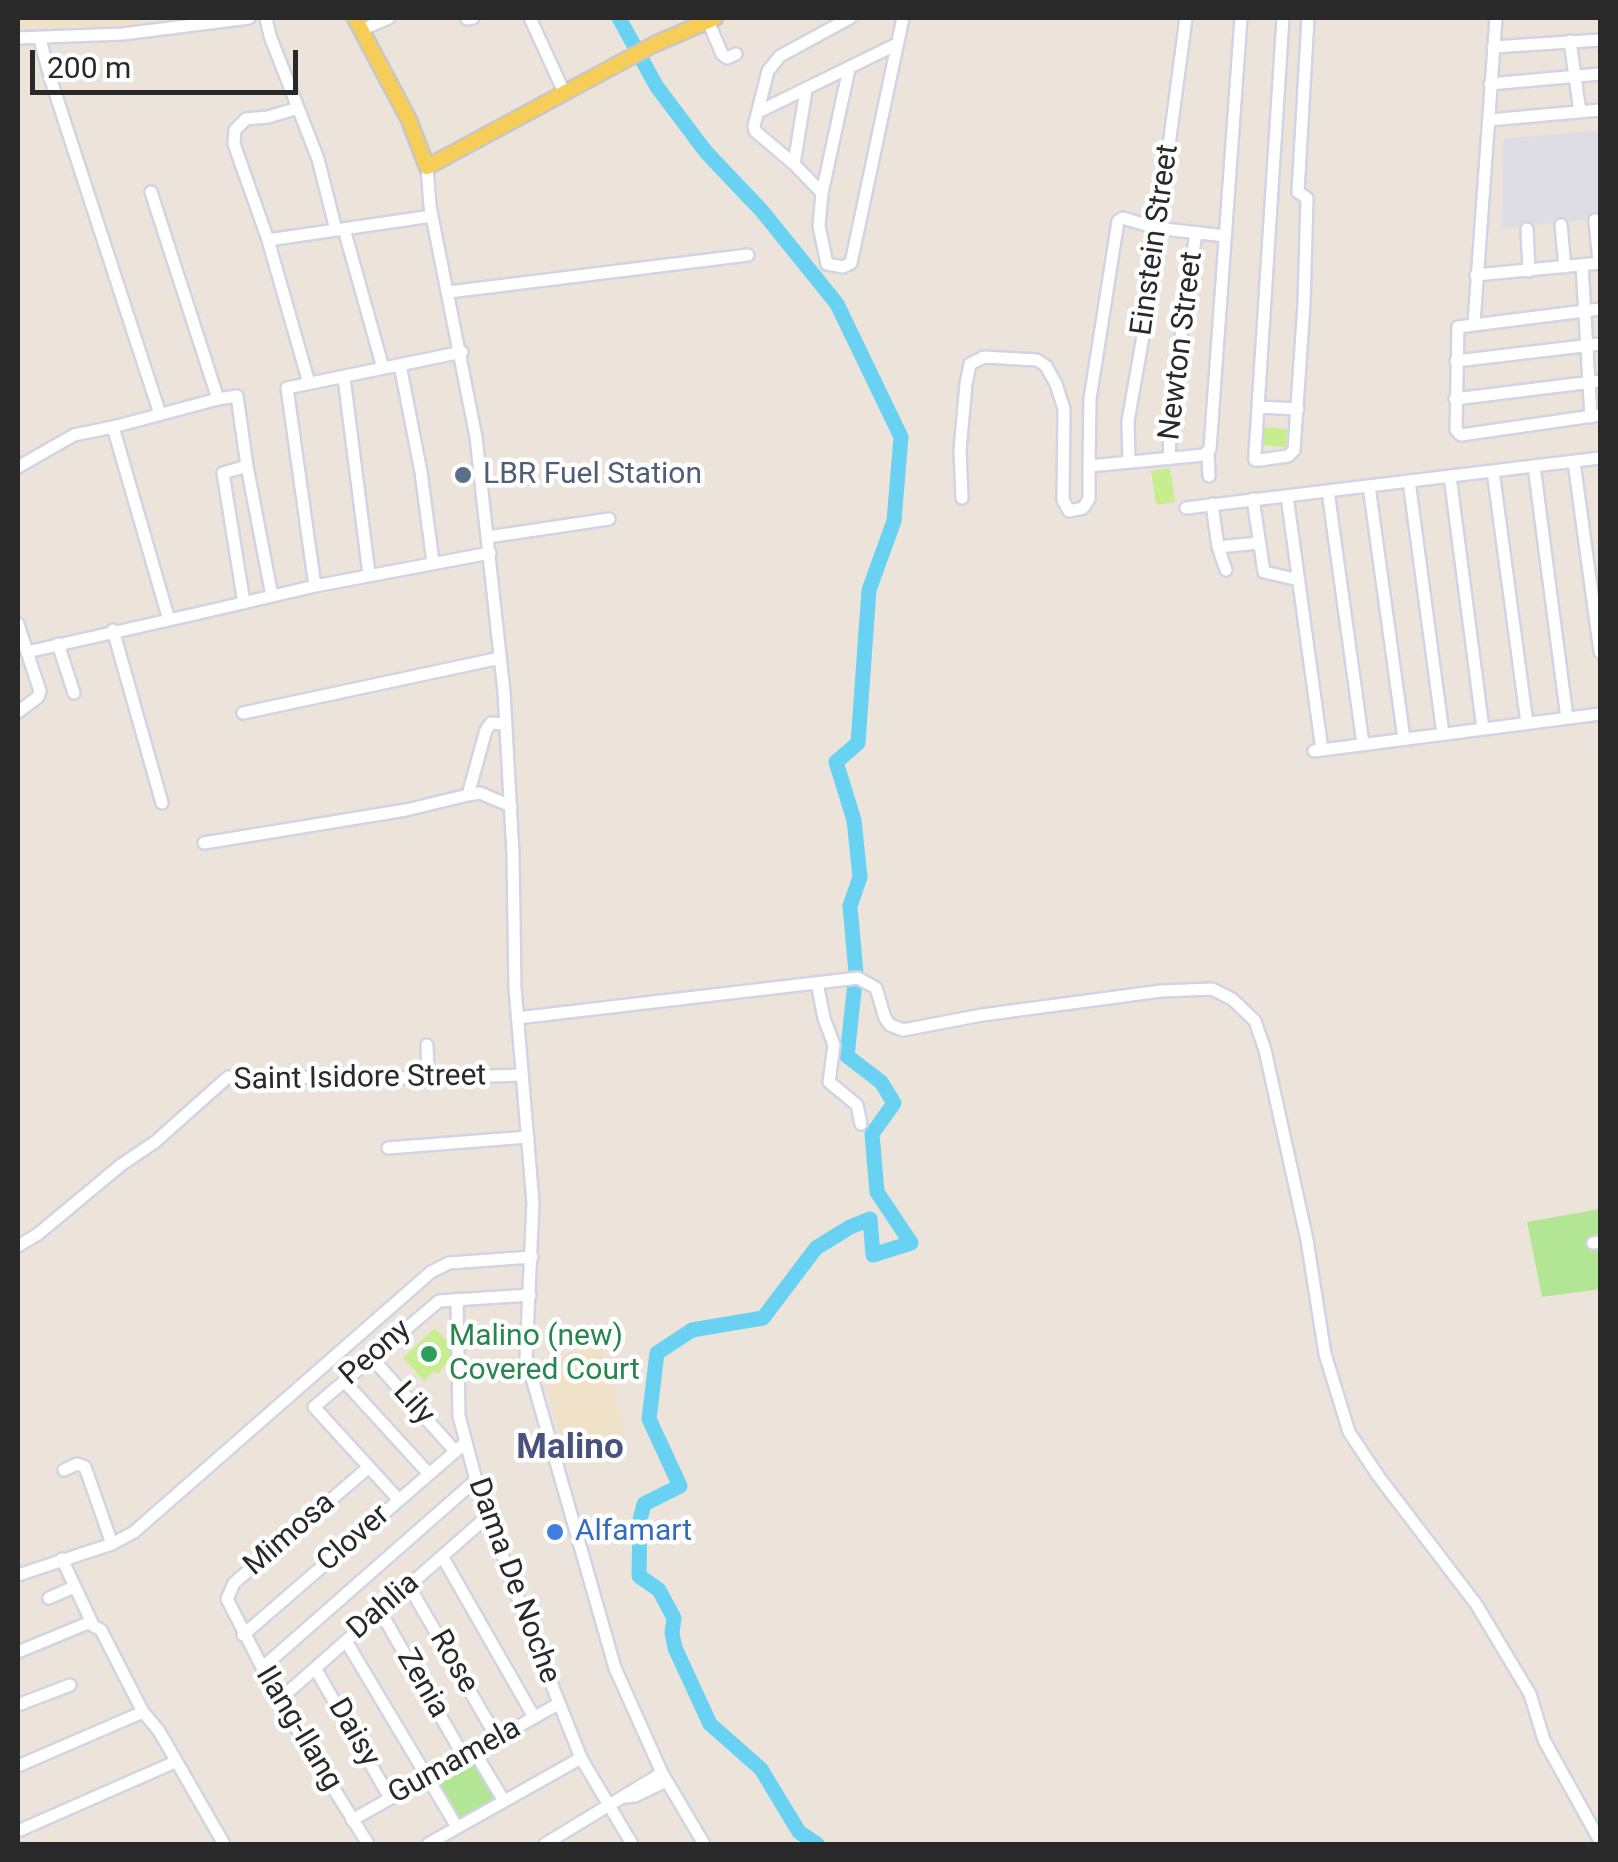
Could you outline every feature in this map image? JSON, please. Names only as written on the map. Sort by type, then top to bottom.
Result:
[{"type":"main road","points":[[358,24],[409,120],[427,167],[684,24],[711,19]]},
{"type":"street","points":[[18,38],[123,34],[249,18]]},
{"type":"street","points":[[266,18],[318,160],[383,368]]},
{"type":"street","points":[[358,24],[389,18]]},
{"type":"street","points":[[530,18],[564,92]]},
{"type":"street","points":[[822,193],[754,130],[768,71],[780,56],[850,18]]},
{"type":"street","points":[[849,69],[822,193],[819,226],[826,260],[830,265],[848,267],[903,18]]},
{"type":"street","name":"Einstein Street","points":[[1130,462],[1128,421],[1145,325],[1186,18]]},
{"type":"street","points":[[1209,476],[1241,18]]},
{"type":"street","points":[[1272,189],[1298,192],[1307,198],[1298,409],[1292,454],[1255,460],[1258,407],[1272,189],[1283,18]]},
{"type":"street","points":[[1298,192],[1308,18]]},
{"type":"street","points":[[711,19],[722,54],[727,58],[736,54]]},
{"type":"street","points":[[1474,324],[1498,19]]},
{"type":"street","points":[[43,37],[51,80],[160,414]]},
{"type":"street","points":[[1493,47],[1600,40]]},
{"type":"street","points":[[1570,41],[1580,112]]},
{"type":"street","points":[[758,112],[897,44]]},
{"type":"street","points":[[1490,84],[1600,74]]},
{"type":"street","points":[[794,164],[806,90]]},
{"type":"street","points":[[298,108],[246,119],[235,130],[234,144],[268,240],[309,383]]},
{"type":"street","points":[[1489,120],[1600,110]]},
{"type":"street","points":[[427,167],[432,216],[476,436],[506,724],[518,1018],[533,1203],[528,1366],[614,1668],[659,1779],[704,1844]]},
{"type":"street","points":[[151,192],[218,398]]},
{"type":"street","points":[[268,240],[432,216]]},
{"type":"street","points":[[962,498],[960,450],[970,364],[984,357],[1037,360],[1046,366],[1056,384],[1064,410],[1062,500],[1070,510],[1083,508],[1089,499],[1090,399],[1118,221],[1123,218],[1156,228],[1224,236]]},
{"type":"street","points":[[1476,275],[1600,263],[1595,220]]},
{"type":"street","points":[[1561,225],[1565,267]]},
{"type":"street","points":[[1526,229],[1529,271]]},
{"type":"street","name":"Newton Street","points":[[1169,458],[1171,408],[1196,233]]},
{"type":"street","points":[[449,292],[748,255]]},
{"type":"street","points":[[1582,265],[1583,311],[1586,346],[1596,416],[1461,435],[1456,430],[1456,329],[1474,324],[1583,311],[1600,309]]},
{"type":"street","points":[[1456,362],[1600,344]]},
{"type":"street","points":[[316,586],[287,388],[462,352]]},
{"type":"street","points":[[400,365],[421,472],[433,562]]},
{"type":"street","points":[[344,378],[370,574]]},
{"type":"street","points":[[1455,399],[1594,382]]},
{"type":"street","points":[[18,468],[74,434],[113,428],[237,396],[272,596]]},
{"type":"street","points":[[1258,407],[1298,409]]},
{"type":"street","points":[[113,428],[169,620]]},
{"type":"street","points":[[1089,466],[1208,453]]},
{"type":"street","points":[[1186,508],[1600,458]]},
{"type":"street","points":[[1574,462],[1600,652]]},
{"type":"street","points":[[244,603],[222,473],[247,466]]},
{"type":"street","points":[[1534,466],[1567,718]]},
{"type":"street","points":[[1492,471],[1527,723]]},
{"type":"street","points":[[1450,476],[1483,729]]},
{"type":"street","points":[[1409,481],[1443,734]]},
{"type":"street","points":[[1369,486],[1404,739]]},
{"type":"street","points":[[1328,491],[1364,744]]},
{"type":"street","points":[[1287,496],[1318,750],[1600,714]]},
{"type":"street","points":[[1253,499],[1264,573],[1299,580]]},
{"type":"street","points":[[1212,504],[1218,547],[1226,570]]},
{"type":"street","points":[[488,537],[608,519]]},
{"type":"street","points":[[1218,547],[1259,543]]},
{"type":"street","points":[[26,652],[370,574],[490,553]]},
{"type":"street","points":[[18,624],[40,690],[38,697],[18,712]]},
{"type":"street","points":[[113,630],[162,803]]},
{"type":"street","points":[[58,644],[74,693]]},
{"type":"street","points":[[243,713],[500,658]]},
{"type":"street","points":[[474,794],[486,730],[492,724],[506,724]]},
{"type":"street","points":[[204,842],[406,810],[510,783]]},
{"type":"street","points":[[474,794],[511,806]]},
{"type":"street","points":[[518,1018],[858,978],[876,988],[885,1018],[890,1025],[903,1030],[982,1015],[1198,988],[1223,992],[1249,1013],[1265,1050],[1306,1240],[1325,1354],[1349,1432],[1386,1488],[1476,1604],[1530,1694],[1544,1740],[1600,1841]]},
{"type":"street","points":[[817,983],[834,1044],[829,1082],[856,1105],[861,1124]]},
{"type":"street","points":[[427,1044],[428,1078]]},
{"type":"street","name":"Saint Isidore Street","points":[[18,1246],[156,1142],[228,1077],[522,1075]]},
{"type":"street","points":[[388,1148],[528,1137]]},
{"type":"street","points":[[18,1575],[112,1544],[134,1532],[431,1272],[449,1263],[532,1257]]},
{"type":"street","name":"Peony","points":[[368,1467],[314,1407],[434,1304],[530,1294]]},
{"type":"street","name":"Dama De Noche","points":[[458,1299],[460,1448],[476,1480],[580,1758],[632,1844]]},
{"type":"street","name":"Lily","points":[[371,1357],[460,1448]]},
{"type":"street","points":[[344,1381],[429,1474]]},
{"type":"street","name":"Clover","points":[[243,1635],[460,1448]]},
{"type":"street","points":[[64,1470],[77,1464],[85,1467],[112,1544]]},
{"type":"street","points":[[368,1467],[399,1500]]},
{"type":"street","name":"Mimosa","points":[[230,1611],[227,1598],[234,1583],[368,1467]]},
{"type":"street","points":[[262,1668],[476,1480]]},
{"type":"street","name":"Dahlia","points":[[279,1700],[489,1515]]},
{"type":"street","points":[[442,1556],[534,1718]]},
{"type":"street","points":[[62,1559],[92,1623],[107,1638],[144,1712],[224,1844]]},
{"type":"street","name":"Rose","points":[[408,1586],[498,1738]]},
{"type":"street","points":[[49,1598],[74,1587]]},
{"type":"street","name":"Ilang-Ilang","points":[[230,1611],[279,1700],[368,1844]]},
{"type":"street","name":"Zenia","points":[[380,1611],[469,1754],[504,1801]]},
{"type":"street","points":[[18,1652],[92,1623]]},
{"type":"street","points":[[346,1641],[457,1827]]},
{"type":"street","name":"Daisy","points":[[315,1668],[390,1798]]},
{"type":"street","points":[[18,1705],[70,1685]]},
{"type":"street","name":"Gumamela","points":[[352,1820],[558,1704]]},
{"type":"street","points":[[18,1766],[144,1712]]},
{"type":"street","points":[[428,1844],[580,1758]]},
{"type":"street","points":[[18,1831],[175,1762]]},
{"type":"street","points":[[545,1844],[659,1779]]},
{"type":"shaded area","points":[[18,18],[133,18],[135,25],[18,30]]},
{"type":"shaded area","points":[[1600,130],[1600,219],[1502,228],[1503,139]]},
{"type":"shaded area","points":[[601,1344],[629,1450],[568,1466],[540,1360]]},
{"type":"green space","points":[[1260,427],[1287,429],[1286,447],[1259,445]]},
{"type":"green space","points":[[1170,468],[1175,502],[1156,505],[1151,471]]},
{"type":"green space","points":[[1600,1209],[1600,1289],[1542,1297],[1527,1222]]},
{"type":"green space","name":"Malino (new) Covered Court","points":[[435,1328],[456,1351],[438,1374],[434,1371],[424,1381],[403,1358]]},
{"type":"green space","points":[[474,1758],[498,1804],[460,1826],[434,1782]]},
{"type":"waterway","points":[[619,18],[657,87],[706,152],[762,211],[837,304],[901,437],[894,521],[869,590],[858,743],[836,762],[854,820],[860,877],[850,906],[856,973],[847,1056],[881,1082],[894,1103],[872,1134],[877,1192],[911,1243],[873,1255],[870,1219],[850,1227],[816,1248],[763,1318],[692,1330],[657,1353],[649,1419],[680,1486],[644,1504],[640,1520],[639,1576],[659,1590],[674,1618],[675,1648],[710,1724],[761,1769],[799,1832],[817,1844]]},
{"type":"place","name":"LBR Fuel Station","points":[[463,475]]},
{"type":"place","name":"Malino (new) Covered Court","points":[[429,1354]]},
{"type":"place","name":"Alfamart","points":[[555,1532]]},
{"type":"district","name":"Malino","points":[[570,1449]]}]
